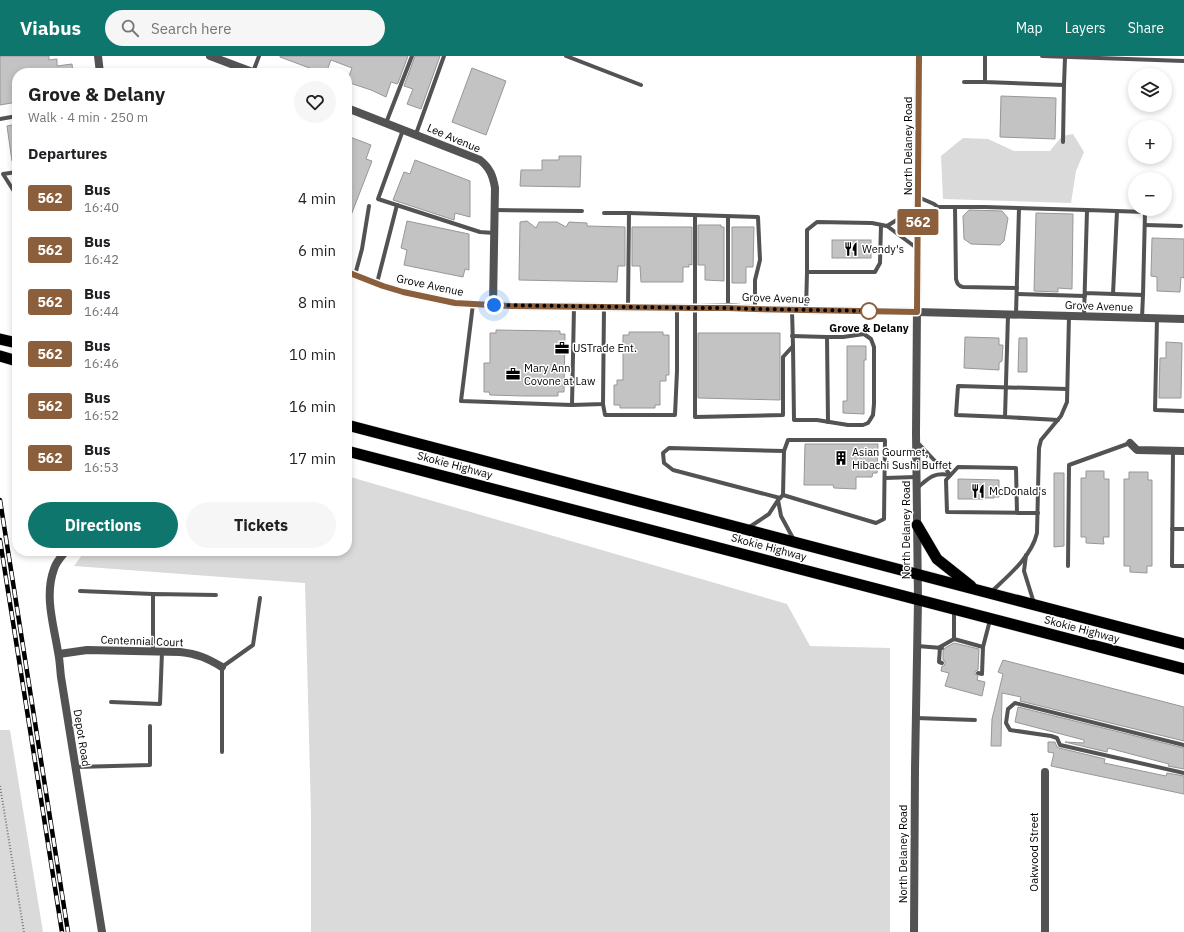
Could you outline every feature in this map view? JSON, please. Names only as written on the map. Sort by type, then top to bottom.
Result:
[{"type":"highway","points":[[0,339],[12,342]]},
{"type":"highway","points":[[0,356],[12,360]]},
{"type":"highway","name":"Skokie Highway","points":[[352,426],[1184,644]]},
{"type":"highway","name":"Skokie Highway","points":[[352,452],[1184,669]]},
{"type":"highway","points":[[917,525],[937,559],[977,590]]},
{"type":"street","points":[[98,56],[99,68]]},
{"type":"street","points":[[210,56],[241,68]]},
{"type":"street","name":"North Delaney Road","points":[[914,932],[918,600],[916,442],[919,56]]},
{"type":"street","name":"Lee Avenue","points":[[352,110],[480,160],[491,171],[494,180],[495,210],[494,305]]},
{"type":"street","name":"Grove Avenue","points":[[352,274],[403,292],[448,301],[473,304],[574,307],[728,308],[1184,319]]},
{"type":"street","points":[[1130,443],[1138,450],[1184,452]]},
{"type":"street","name":"Depot Road","points":[[62,556],[54,569],[49,593],[102,932]]},
{"type":"street","name":"Centennial Court","points":[[59,654],[87,650],[153,651],[193,654],[205,657],[222,667]]},
{"type":"street","name":"Oakwood Street","points":[[1044,772],[1044,932]]},
{"type":"lane","points":[[255,68],[259,56]]},
{"type":"lane","points":[[386,122],[412,56]]},
{"type":"lane","points":[[416,134],[444,56]]},
{"type":"lane","points":[[566,56],[641,85]]},
{"type":"lane","points":[[985,56],[985,82]]},
{"type":"lane","points":[[1042,56],[1181,59]]},
{"type":"lane","points":[[1063,142],[1065,57]]},
{"type":"lane","points":[[964,82],[1064,85]]},
{"type":"lane","points":[[0,119],[12,117]]},
{"type":"lane","points":[[403,129],[378,199],[480,232],[494,232]]},
{"type":"lane","points":[[12,173],[3,174],[12,188]]},
{"type":"lane","points":[[918,198],[938,207],[1145,212],[1142,318]]},
{"type":"lane","points":[[377,283],[397,205]]},
{"type":"lane","points":[[352,272],[362,249],[369,206]]},
{"type":"lane","points":[[887,226],[918,206]]},
{"type":"lane","points":[[918,222],[938,207]]},
{"type":"lane","points":[[955,207],[956,279],[959,286],[1017,288]]},
{"type":"lane","points":[[1005,418],[1012,314],[1017,294],[1019,208]]},
{"type":"lane","points":[[495,210],[582,211]]},
{"type":"lane","points":[[1084,316],[1087,210]]},
{"type":"lane","points":[[1114,294],[1117,211]]},
{"type":"lane","points":[[604,213],[758,218],[760,260],[755,280],[755,309]]},
{"type":"lane","points":[[628,307],[629,213]]},
{"type":"lane","points":[[695,216],[695,417],[783,415],[784,357],[793,346]]},
{"type":"lane","points":[[728,217],[728,308]]},
{"type":"lane","points":[[806,310],[807,230],[816,222],[872,223],[887,226],[918,250]]},
{"type":"lane","points":[[807,272],[875,272],[880,263],[881,225]]},
{"type":"lane","points":[[1145,225],[1181,226]]},
{"type":"lane","points":[[1017,294],[1143,295]]},
{"type":"lane","points":[[473,304],[461,401],[572,405],[603,404]]},
{"type":"lane","points":[[572,405],[574,307]]},
{"type":"lane","points":[[604,307],[603,404],[605,415],[675,415],[677,308]]},
{"type":"lane","points":[[792,310],[792,336],[794,420],[817,420],[848,425],[863,425],[870,420],[873,415],[874,404],[874,347],[871,339],[864,334],[843,337],[792,336]]},
{"type":"lane","points":[[990,593],[1016,569],[1035,542],[1038,513],[1039,448],[1041,440],[1061,416],[1067,402],[1069,316]]},
{"type":"lane","points":[[1157,318],[1155,410],[1184,411]]},
{"type":"lane","points":[[827,337],[828,422]]},
{"type":"lane","points":[[1058,420],[956,416],[958,386],[1067,389]]},
{"type":"lane","points":[[784,451],[669,448],[663,453],[664,463],[673,470],[781,497],[876,523],[884,519],[885,440],[788,440],[784,451],[781,497],[781,516],[795,542]]},
{"type":"lane","points":[[916,442],[935,461],[946,469],[950,475]]},
{"type":"lane","points":[[1068,566],[1068,465],[1130,443]]},
{"type":"lane","points":[[1173,451],[1172,566],[1184,566]]},
{"type":"lane","points":[[1017,513],[1016,468],[958,467],[946,480],[947,512],[1017,513],[1038,513]]},
{"type":"lane","points":[[917,488],[936,474],[941,473],[950,475]]},
{"type":"lane","points":[[885,478],[917,477]]},
{"type":"lane","points":[[746,529],[769,514],[781,497]]},
{"type":"lane","points":[[1172,529],[1184,529]]},
{"type":"lane","points":[[1026,555],[1024,571],[1034,605]]},
{"type":"lane","points":[[80,591],[216,595]]},
{"type":"lane","points":[[153,594],[153,651]]},
{"type":"lane","points":[[222,752],[222,667],[253,645],[260,598]]},
{"type":"lane","points":[[954,609],[954,639]]},
{"type":"lane","points":[[978,673],[982,674],[980,658],[990,619]]},
{"type":"lane","points":[[917,646],[941,647],[954,639],[983,647]]},
{"type":"lane","points":[[941,647],[939,662],[942,663]]},
{"type":"lane","points":[[111,702],[160,704],[162,652]]},
{"type":"lane","points":[[1184,745],[1015,703],[1008,709],[1006,723],[1010,730],[1051,736],[1057,738],[1060,745],[1184,773]]},
{"type":"lane","points":[[916,718],[975,720]]},
{"type":"lane","points":[[75,767],[150,765],[150,726]]},
{"type":"path","points":[[0,786],[24,932]]},
{"type":"shaded area","points":[[1073,134],[1084,152],[1076,171],[1071,203],[943,199],[941,156],[963,138],[988,139],[1014,151],[1050,151],[1062,136]]},
{"type":"shaded area","points":[[352,477],[787,604],[810,646],[890,648],[890,932],[311,932],[311,813],[305,583],[74,566],[81,556],[352,556]]},
{"type":"shaded area","points":[[0,730],[10,730],[43,932],[0,932]]},
{"type":"building","points":[[0,56],[49,56],[49,60],[57,59],[57,66],[72,64],[72,68],[12,68],[12,103],[0,105]]},
{"type":"building","points":[[408,56],[398,83],[391,82],[386,97],[352,84],[352,68],[331,60],[328,68],[310,68],[280,57]]},
{"type":"building","points":[[415,56],[440,56],[421,109],[407,104],[413,89],[404,86]]},
{"type":"building","points":[[472,68],[506,81],[486,135],[452,122]]},
{"type":"building","points":[[1001,96],[1056,98],[1055,139],[1000,137]]},
{"type":"building","points":[[12,125],[12,161],[7,126]]},
{"type":"building","points":[[352,138],[371,145],[366,159],[372,161],[352,213]]},
{"type":"building","points":[[559,156],[581,156],[580,187],[520,186],[521,170],[542,170],[542,160],[559,160]]},
{"type":"building","points":[[415,160],[470,181],[470,217],[455,213],[454,220],[393,200],[404,172],[410,174]]},
{"type":"building","points":[[969,210],[1002,211],[1008,218],[1004,241],[1000,245],[971,244],[964,239],[963,216]]},
{"type":"building","points":[[1036,213],[1073,214],[1072,289],[1058,288],[1058,292],[1034,291]]},
{"type":"building","points":[[407,221],[469,234],[469,270],[465,269],[463,277],[404,265],[407,250],[401,248]]},
{"type":"building","points":[[527,221],[536,228],[539,222],[557,222],[566,227],[569,222],[587,223],[587,226],[625,227],[625,266],[618,266],[617,282],[519,280],[520,222]]},
{"type":"building","points":[[698,225],[721,225],[721,227],[724,227],[724,281],[705,280],[705,265],[698,265]]},
{"type":"building","points":[[632,227],[692,227],[692,265],[689,264],[689,267],[683,267],[683,282],[641,282],[640,266],[632,266]]},
{"type":"building","points":[[732,227],[754,227],[753,267],[746,267],[746,283],[732,283]]},
{"type":"building","points":[[1152,238],[1184,239],[1184,278],[1181,277],[1180,292],[1157,291],[1157,277],[1151,276]]},
{"type":"building","name":"Wendy's","points":[[832,240],[871,240],[871,258],[832,258]]},
{"type":"building","points":[[496,330],[560,331],[560,334],[565,334],[564,392],[558,392],[558,396],[524,396],[490,395],[489,392],[484,392],[484,363],[490,363],[490,333],[496,333]]},
{"type":"building","points":[[629,332],[663,332],[663,335],[669,335],[669,375],[666,375],[666,381],[660,381],[660,405],[655,405],[655,408],[620,408],[620,405],[614,405],[614,385],[617,385],[617,380],[623,380],[623,335],[629,335]]},
{"type":"building","points":[[698,333],[780,333],[780,400],[698,398]]},
{"type":"building","points":[[965,337],[999,338],[999,345],[1003,345],[1002,361],[999,363],[999,370],[964,368]]},
{"type":"building","points":[[1019,338],[1027,338],[1027,372],[1018,372]]},
{"type":"building","points":[[1166,342],[1182,343],[1181,398],[1159,398],[1160,358],[1166,358]]},
{"type":"building","points":[[847,346],[866,346],[866,360],[864,360],[864,414],[843,413],[843,401],[847,401]]},
{"type":"building","name":"Asian Gourmet, Hibachi Sushi Buffet","points":[[805,444],[878,444],[877,473],[873,473],[872,477],[856,477],[856,489],[834,488],[833,485],[804,485]]},
{"type":"building","points":[[1086,471],[1104,471],[1104,479],[1109,479],[1109,537],[1103,537],[1104,544],[1086,543],[1086,537],[1081,537],[1081,478],[1086,478]]},
{"type":"building","points":[[1129,472],[1148,472],[1148,480],[1152,480],[1152,566],[1147,566],[1147,573],[1130,572],[1130,566],[1124,566],[1124,479],[1129,479]]},
{"type":"building","points":[[1054,473],[1064,473],[1064,546],[1054,547]]},
{"type":"building","name":"McDonald's","points":[[958,479],[999,480],[999,497],[983,499],[958,499]]},
{"type":"building","points":[[954,643],[979,649],[978,670],[975,671],[975,674],[978,676],[977,680],[985,682],[982,696],[945,686],[949,673],[941,671],[942,666],[945,664],[945,661],[943,660],[943,651],[945,648]]},
{"type":"building","points":[[1003,660],[1184,707],[1184,741],[1020,701],[1021,697],[1002,693],[1001,746],[991,746],[992,719],[1003,674],[998,672]]},
{"type":"building","points":[[1018,707],[1184,748],[1184,769],[1168,766],[1169,764],[1108,748],[1107,752],[1065,742],[1084,743],[1084,740],[1015,722]]},
{"type":"building","points":[[1048,742],[1055,742],[1059,748],[1105,759],[1104,763],[1166,776],[1167,773],[1184,776],[1184,794],[1051,766],[1054,753],[1048,752]]},
{"type":"railway","points":[[0,500],[68,932]]},
{"type":"railway","points":[[0,540],[62,932]]},
{"type":"bus line","name":"562","points":[[352,274],[403,292],[455,303],[511,306],[728,308],[917,312],[919,56]]},
{"type":"place","name":"Wendy's","points":[[851,249]]},
{"type":"place","name":"Grove & Delany","points":[[869,311]]},
{"type":"place","name":"USTrade Ent.","points":[[562,348]]},
{"type":"place","name":"Mary Ann Covone at Law","points":[[513,374]]},
{"type":"place","name":"Asian Gourmet, Hibachi Sushi Buffet","points":[[841,458]]},
{"type":"place","name":"McDonald's","points":[[978,491]]},
{"type":"route","points":[[494,305],[869,311]]}]
